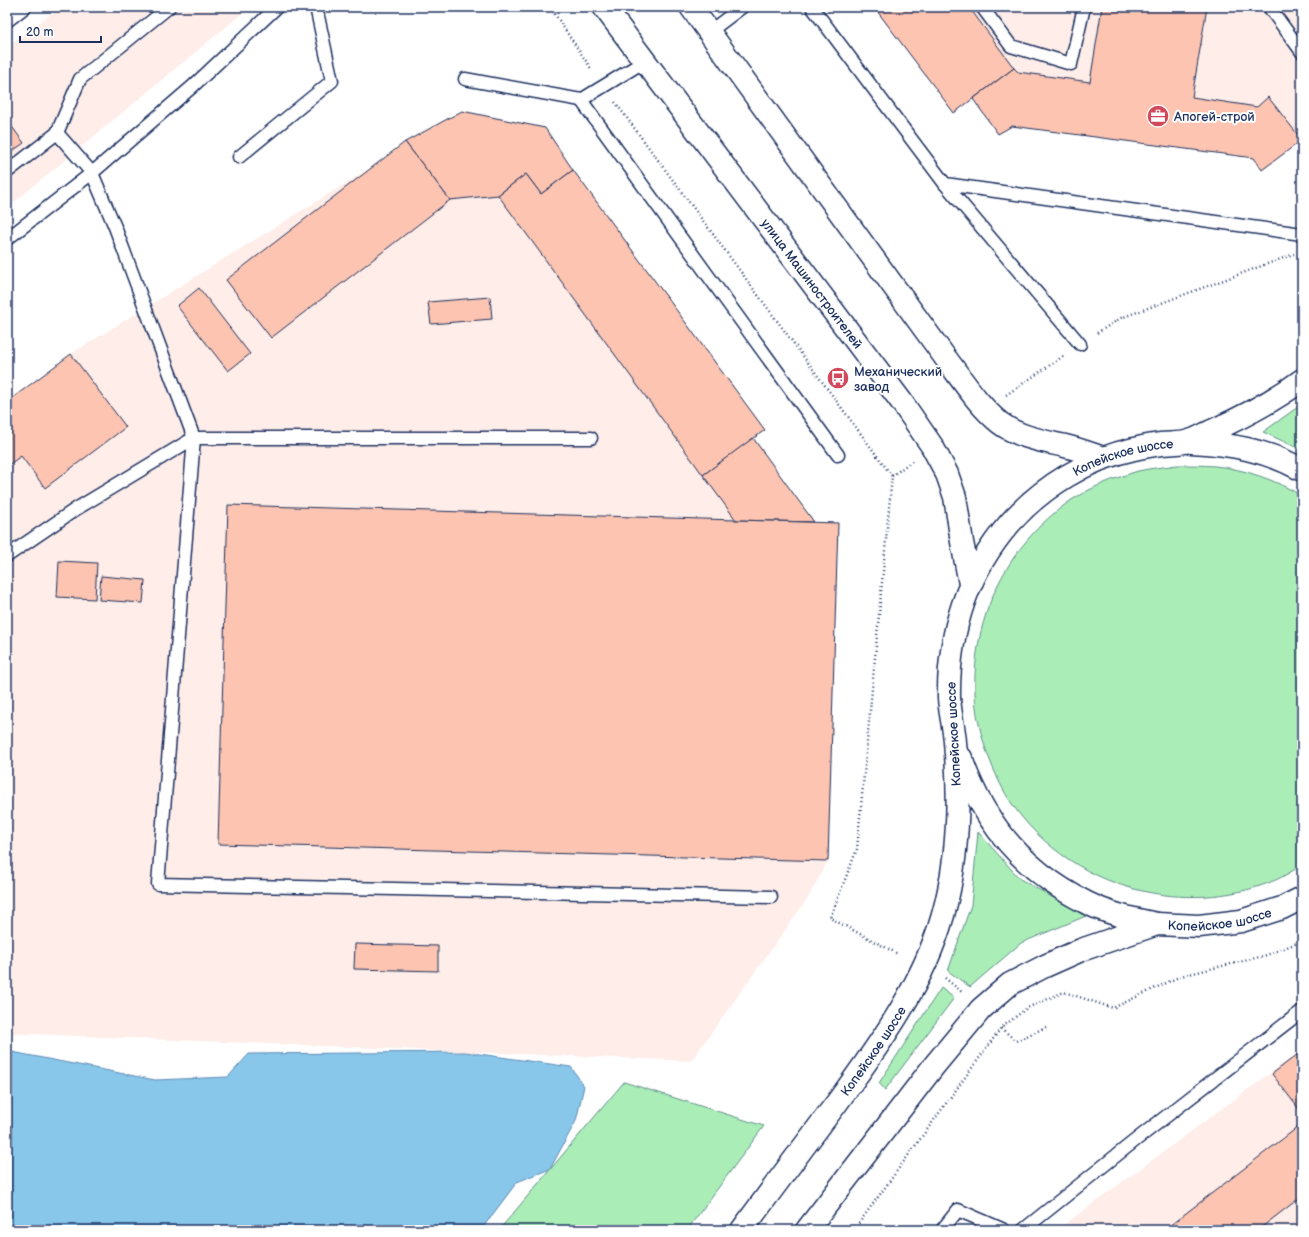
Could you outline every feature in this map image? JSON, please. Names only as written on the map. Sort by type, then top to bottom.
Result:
[{"type":"main road","name":"улица Машиностроителей","points":[[604,7],[901,401],[932,446],[947,474],[955,497],[970,584]]},
{"type":"main road","points":[[691,7],[947,360],[985,409],[1001,423],[1018,433],[1103,458]]},
{"type":"main road","name":"Копейское шоссе","points":[[742,1230],[898,1016],[924,967],[943,915],[952,866],[957,822],[955,741],[949,702],[950,662],[957,622],[970,584],[988,551],[1011,522],[1038,496],[1069,474],[1103,458],[1130,449],[1152,445],[1188,442],[1247,415],[1302,380]]},
{"type":"main road","points":[[1188,442],[1224,444],[1259,452],[1293,464],[1302,470]]},
{"type":"main road","points":[[955,741],[967,776],[983,808],[1004,837],[1028,863],[1057,886],[1088,904],[1122,916],[1157,924]]},
{"type":"main road","name":"Копейское шоссе","points":[[807,1230],[933,1067],[981,1009],[1010,984],[1081,950],[1157,924],[1199,926],[1241,921],[1282,908],[1302,898]]},
{"type":"lane","points":[[7,21],[25,7]]},
{"type":"lane","points":[[7,172],[57,132],[80,79],[169,7]]},
{"type":"lane","points":[[7,239],[92,173],[192,87],[277,7]]},
{"type":"lane","points":[[240,157],[332,81],[316,7]]},
{"type":"lane","points":[[709,32],[742,7]]},
{"type":"lane","points":[[812,7],[945,184],[1080,344]]},
{"type":"lane","points":[[982,7],[1010,46],[1071,64],[1084,7]]},
{"type":"lane","points":[[1269,7],[1302,52]]},
{"type":"lane","points":[[465,79],[580,100],[604,87],[644,61]]},
{"type":"lane","points":[[580,100],[838,455]]},
{"type":"lane","points":[[57,132],[92,173],[115,227],[194,438],[158,884],[771,897]]},
{"type":"lane","points":[[945,184],[1302,234]]},
{"type":"lane","points":[[7,556],[76,509],[194,438],[591,438]]},
{"type":"lane","points":[[1023,1230],[1302,1011]]},
{"type":"lane","points":[[942,1230],[958,1210],[1004,1230]]},
{"type":"path","points":[[550,7],[604,87],[892,476],[857,848],[830,918],[898,954]]},
{"type":"path","points":[[1005,395],[1121,318],[1295,254]]},
{"type":"path","points":[[892,476],[917,457]]},
{"type":"path","points":[[854,1230],[1001,1028],[1027,1008],[1064,992],[1113,1008],[1181,976],[1264,956],[1302,941]]},
{"type":"path","points":[[945,978],[963,993]]},
{"type":"path","points":[[1001,1028],[1016,1041],[1046,1027]]},
{"type":"shaded area","points":[[60,7],[250,7],[7,208],[7,47]]},
{"type":"shaded area","points":[[874,7],[1302,7],[1302,140],[1262,170],[1254,158],[1013,126],[998,134],[973,99],[954,113]]},
{"type":"shaded area","points":[[462,111],[545,128],[573,170],[765,430],[753,438],[814,522],[838,523],[828,861],[808,898],[691,1061],[7,1033],[7,402],[71,354]]},
{"type":"shaded area","points":[[1302,1050],[1302,1230],[1057,1230]]},
{"type":"green space","points":[[1302,404],[1302,450],[1263,432]]},
{"type":"green space","points":[[1177,465],[1226,467],[1271,480],[1302,496],[1302,865],[1278,879],[1263,885],[1247,890],[1213,896],[1196,897],[1163,895],[1127,887],[1088,871],[1052,848],[1023,818],[1002,788],[985,747],[978,720],[975,700],[976,665],[980,637],[987,610],[1011,561],[1028,539],[1048,519],[1070,501],[1095,487],[1138,471]]},
{"type":"green space","points":[[978,832],[1020,879],[1086,916],[1021,943],[970,987],[948,971],[971,905]]},
{"type":"green space","points":[[941,988],[954,998],[885,1090],[879,1083]]},
{"type":"green space","points":[[624,1082],[764,1126],[687,1230],[499,1230]]},
{"type":"water","points":[[7,1051],[155,1080],[228,1077],[249,1054],[465,1052],[571,1067],[584,1086],[576,1121],[550,1169],[517,1182],[481,1230],[7,1230]]},
{"type":"building","points":[[874,7],[969,7],[1014,68],[954,113]]},
{"type":"building","points":[[1102,7],[1207,7],[1192,97],[1257,107],[1268,97],[1302,140],[1262,170],[1254,158],[1012,126],[998,134],[973,99],[1014,68],[1018,72],[1090,82]]},
{"type":"building","points":[[462,111],[545,128],[573,170],[541,194],[526,174],[498,195],[450,200],[405,142]]},
{"type":"building","points":[[7,120],[24,143],[7,155]]},
{"type":"building","points":[[405,142],[450,200],[271,338],[226,280]]},
{"type":"building","points":[[573,170],[765,430],[703,475],[498,195],[526,174],[541,194]]},
{"type":"building","points":[[199,288],[250,354],[228,371],[177,306]]},
{"type":"building","points":[[490,297],[492,319],[431,324],[428,302]]},
{"type":"building","points":[[71,354],[126,427],[45,488],[21,456],[7,466],[7,402]]},
{"type":"building","points":[[753,438],[814,522],[736,520],[703,475]]},
{"type":"building","points":[[228,505],[838,523],[828,861],[218,844]]},
{"type":"building","points":[[59,561],[97,563],[95,599],[57,597]]},
{"type":"building","points":[[101,576],[145,580],[143,603],[99,600]]},
{"type":"building","points":[[355,944],[438,946],[438,971],[354,969]]},
{"type":"building","points":[[1302,1051],[1302,1113],[1272,1074]]},
{"type":"building","points":[[1302,1124],[1302,1196],[1258,1230],[1164,1230]]},
{"type":"place","name":"Апогей-строй","points":[[1158,116]]},
{"type":"place","name":"Механический завод","points":[[838,378]]}]
